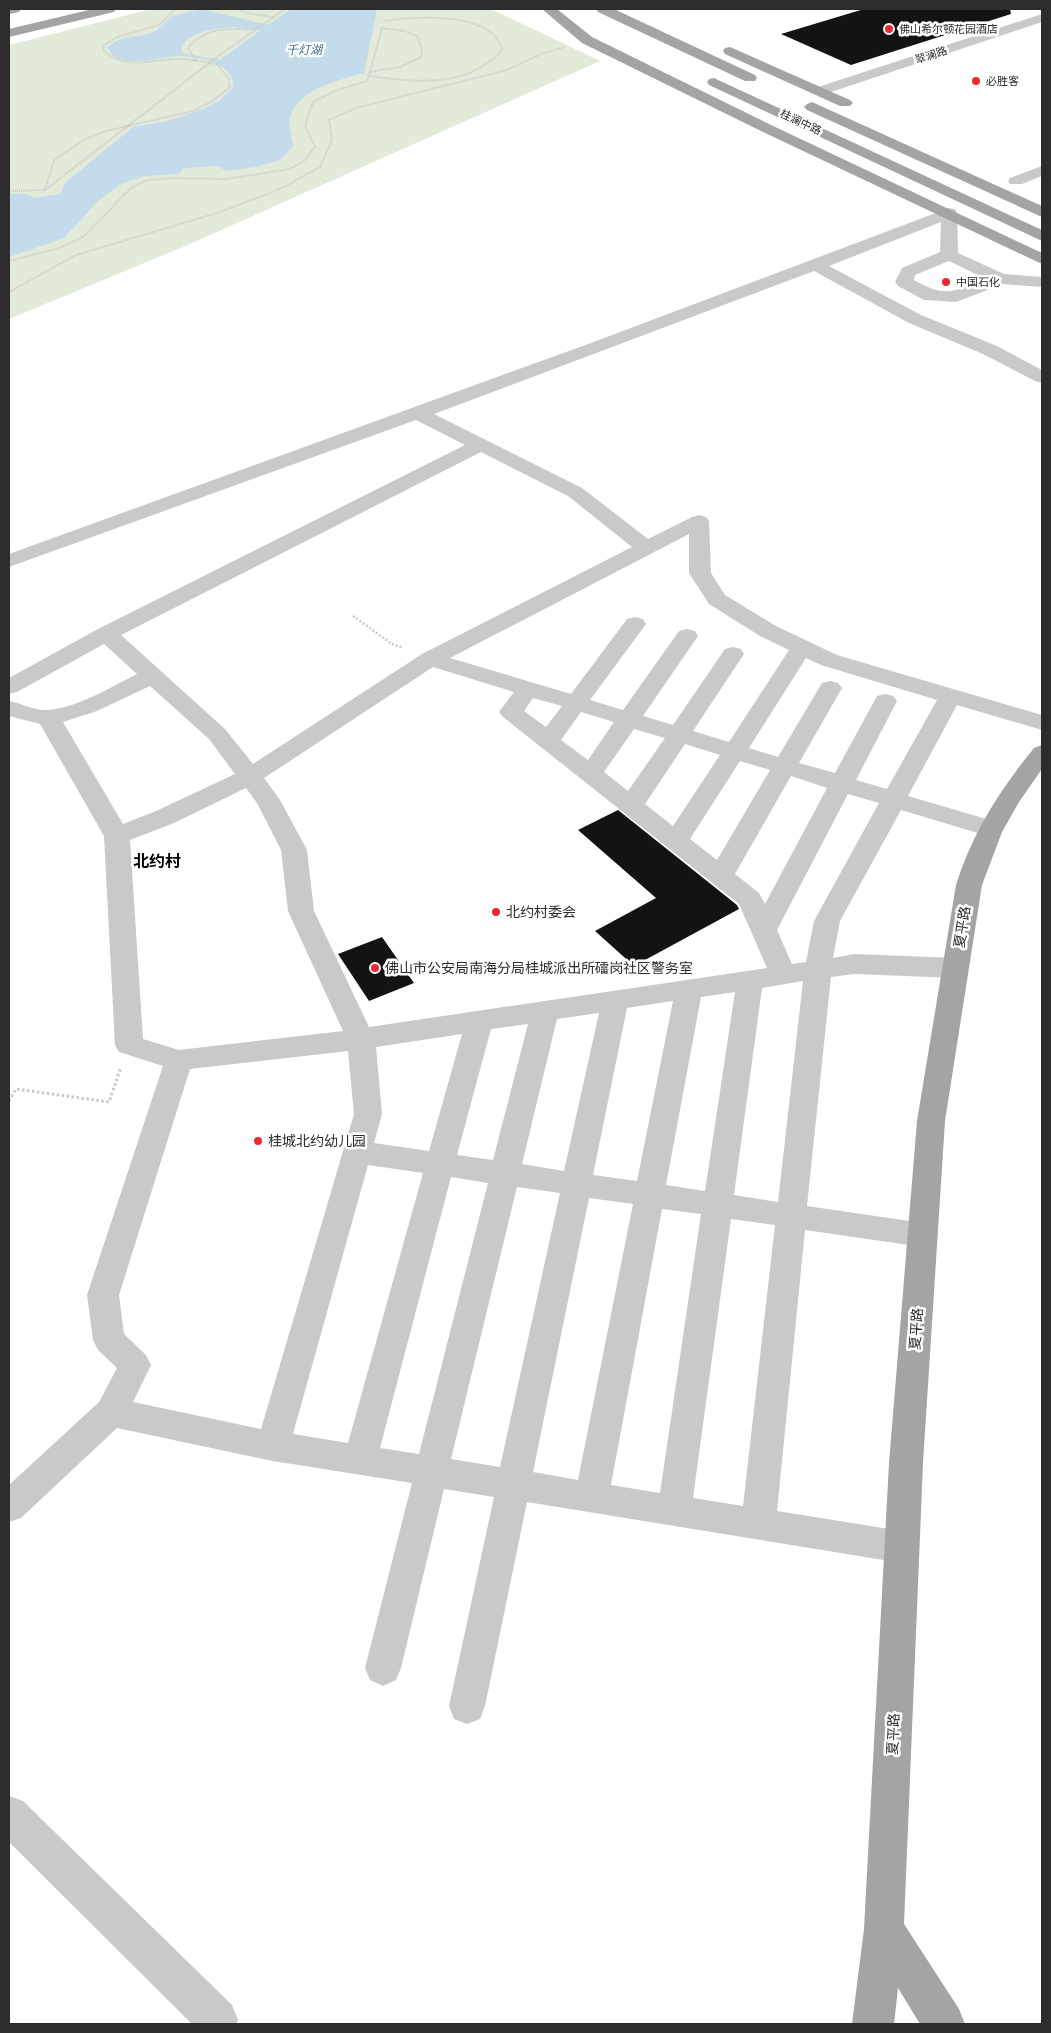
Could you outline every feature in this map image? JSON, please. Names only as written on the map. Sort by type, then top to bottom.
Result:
[{"type":"main road","points":[[9,24],[73,9]]},
{"type":"main road","points":[[9,33],[109,9]]},
{"type":"main road","points":[[549,9],[587,40],[766,128],[1042,259]]},
{"type":"main road","points":[[559,9],[595,26]]},
{"type":"main road","points":[[9,10],[21,11]]},
{"type":"main road","points":[[606,10],[711,43],[854,107]]},
{"type":"main road","points":[[606,10],[665,40],[764,85]]},
{"type":"main road","points":[[9,18],[21,11]]},
{"type":"main road","name":"桂澜中路","points":[[702,76],[1042,236]]},
{"type":"main road","name":"桂澜中路","points":[[800,101],[1042,212]]},
{"type":"main road","points":[[999,173],[1033,189]]},
{"type":"main road","name":"夏平路","points":[[873,2024],[884,1929],[906,1463],[931,1121],[969,886],[976,858],[1012,794],[1042,753]]},
{"type":"main road","points":[[884,1929],[944,2024]]},
{"type":"street","points":[[1024,9],[1042,17]]},
{"type":"street","name":"翠澜路","points":[[820,91],[1042,17]]},
{"type":"street","points":[[1016,181],[1042,171]]},
{"type":"street","points":[[9,560],[817,266],[948,214],[949,255]]},
{"type":"street","points":[[1001,279],[956,297],[930,296],[904,282],[908,272],[949,255],[1001,279],[1042,282]]},
{"type":"street","points":[[817,266],[915,319],[990,350],[1041,375]]},
{"type":"street","points":[[417,413],[575,492],[646,548]]},
{"type":"street","points":[[9,687],[106,634],[482,444]]},
{"type":"street","points":[[117,836],[166,818],[250,776],[430,659],[699,521],[700,573],[717,599],[768,631],[829,660],[1042,723]]},
{"type":"street","points":[[548,741],[635,624]]},
{"type":"street","points":[[106,634],[217,734],[268,800],[294,850],[301,910],[361,1039],[368,1114],[273,1446]]},
{"type":"street","points":[[590,774],[687,636]]},
{"type":"street","points":[[676,841],[802,647]]},
{"type":"street","points":[[631,806],[733,654]]},
{"type":"street","points":[[430,659],[991,829]]},
{"type":"street","points":[[9,708],[21,713],[48,717],[70,712],[153,676]]},
{"type":"street","points":[[721,876],[830,688]]},
{"type":"street","points":[[528,689],[511,712],[750,899],[784,975]]},
{"type":"street","points":[[758,1524],[818,969],[828,921],[951,696]]},
{"type":"street","points":[[764,930],[885,701]]},
{"type":"street","points":[[48,717],[117,836],[129,1045],[179,1060],[361,1039],[854,964],[956,968]]},
{"type":"street","points":[[674,1510],[750,980]]},
{"type":"street","points":[[592,1497],[689,989]]},
{"type":"street","points":[[468,1706],[615,1000]]},
{"type":"street","points":[[383,1668],[545,1011]]},
{"type":"street","points":[[360,1460],[480,1021]]},
{"type":"street","points":[[9,1507],[112,1412],[135,1365],[109,1340],[103,1295],[179,1060]]},
{"type":"street","points":[[358,1152],[922,1235]]},
{"type":"street","points":[[112,1412],[273,1446],[902,1547]]},
{"type":"street","points":[[9,1815],[219,2023]]},
{"type":"path","points":[[45,190],[54,161],[76,143],[90,136],[192,110],[212,102],[230,87],[228,78],[217,64],[177,59],[152,62],[121,62],[109,57],[103,50],[104,45],[117,37],[159,25],[174,10],[178,9]]},
{"type":"path","points":[[237,9],[248,13],[273,17]]},
{"type":"path","points":[[9,191],[45,190],[217,57],[284,9]]},
{"type":"path","points":[[368,76],[403,80],[432,80],[458,76],[488,65],[495,60],[502,50],[500,40],[489,30],[471,23],[448,18],[423,17],[384,21]]},
{"type":"path","points":[[9,261],[59,248],[83,237],[132,187],[148,180],[172,178],[226,179],[290,170],[304,161],[316,148],[305,126],[313,102],[335,91],[367,81],[369,72],[382,28],[410,33],[420,38],[424,47],[422,57],[400,67],[369,72]]},
{"type":"path","points":[[196,61],[188,48],[191,42],[210,33],[240,29],[255,30]]},
{"type":"path","points":[[9,292],[76,254],[217,213],[280,189],[320,167],[332,140],[329,120],[356,108],[507,70],[541,54],[587,40]]},
{"type":"path","points":[[353,616],[392,644],[430,659]]},
{"type":"path","points":[[9,1101],[16,1089],[108,1102],[129,1045]]},
{"type":"green space","points":[[151,9],[491,9],[600,61],[183,247],[9,319],[9,45]]},
{"type":"water","name":"千灯湖","points":[[202,9],[268,25],[291,9],[377,9],[364,73],[320,87],[301,100],[294,108],[290,118],[293,146],[280,160],[255,167],[227,171],[217,166],[184,168],[179,174],[144,176],[119,185],[97,202],[64,238],[9,257],[9,194],[27,194],[33,198],[61,194],[64,184],[133,127],[168,121],[203,109],[219,101],[233,88],[229,72],[214,63],[196,57],[179,56],[129,61],[112,55],[107,47],[120,39],[156,31],[171,16]],"holes":[[[233,27],[261,30],[220,60],[182,53],[181,47],[186,41],[204,31]]]},
{"type":"building","points":[[864,9],[1010,9],[1011,14],[851,65],[781,34]]},
{"type":"building","points":[[618,810],[737,905],[739,909],[634,966],[595,931],[656,898],[578,830]]},
{"type":"building","name":"佛山市公安局南海分局桂城派出所礌岗社区警务室","points":[[382,937],[414,983],[369,1001],[338,954]]},
{"type":"place","name":"佛山希尔顿花园酒店","points":[[889,29]]},
{"type":"place","name":"必胜客","points":[[976,81]]},
{"type":"place","name":"中国石化","points":[[946,282]]},
{"type":"place","name":"北约村委会","points":[[496,912]]},
{"type":"place","name":"佛山市公安局南海分局桂城派出所礌岗社区警务室","points":[[375,968]]},
{"type":"place","name":"桂城北约幼儿园","points":[[258,1141]]},
{"type":"district","name":"北约村","points":[[157,861]]}]
